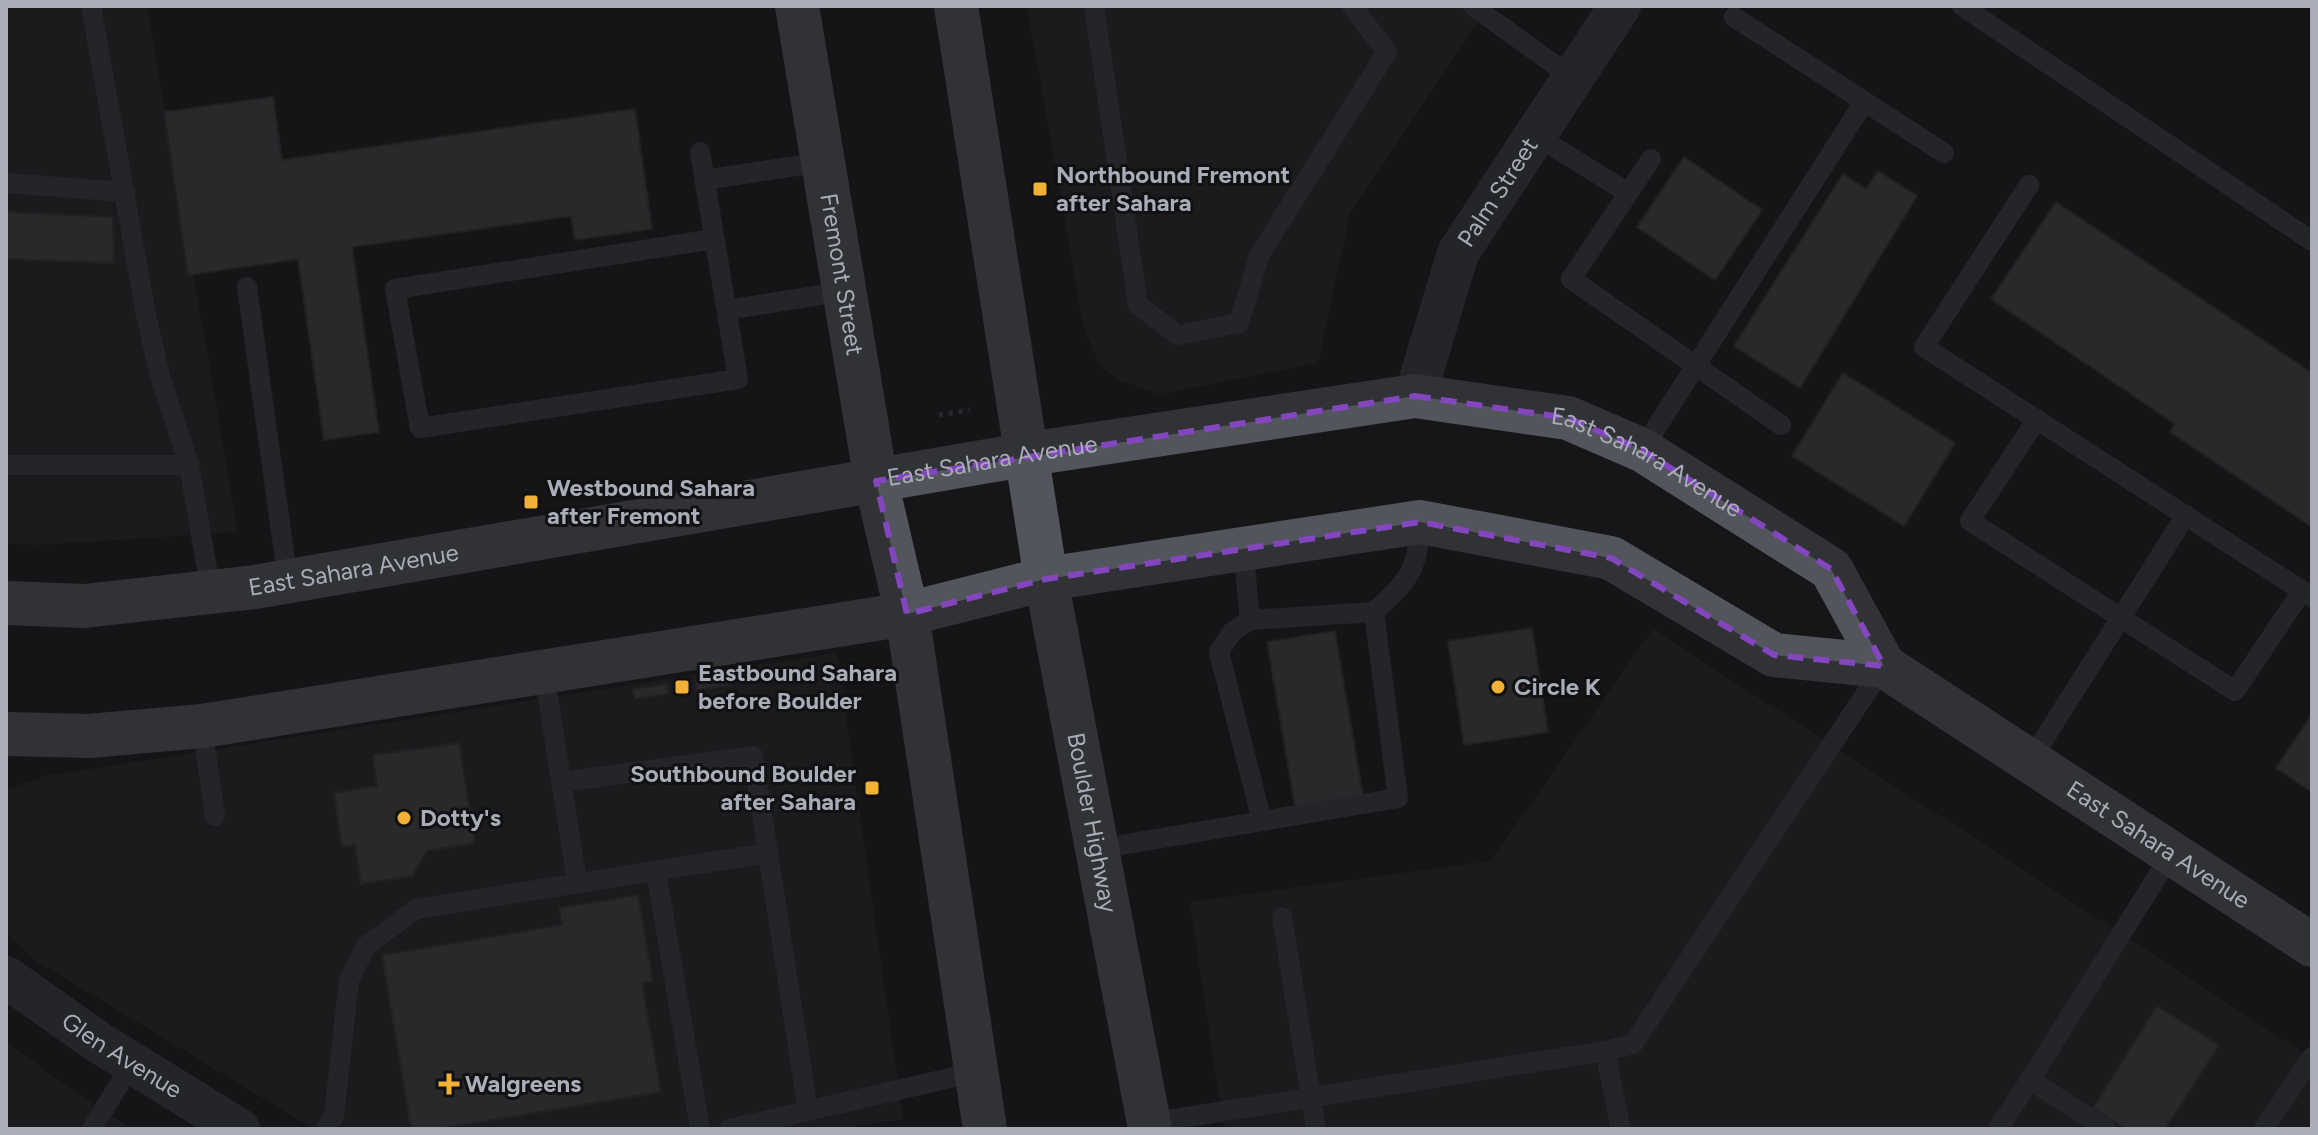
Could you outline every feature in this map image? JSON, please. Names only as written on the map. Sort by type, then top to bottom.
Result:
[{"type":"main road","name":"Fremont Street","points":[[797,6],[876,481],[907,614]]},
{"type":"main road","points":[[956,6],[1029,454]]},
{"type":"main road","name":"East Sahara Avenue","points":[[6,603],[84,606],[288,581],[1029,454],[1415,396],[1568,418],[1642,450],[1831,569],[1884,666]]},
{"type":"main road","name":"Boulder Highway","points":[[1029,454],[1046,579],[1149,1126]]},
{"type":"main road","name":"East Sahara Avenue","points":[[6,734],[89,736],[202,726],[907,614],[1046,579],[1243,546],[1420,522],[1611,558],[1774,655],[1884,666],[2312,945]]},
{"type":"main road","points":[[907,614],[985,1129]]},
{"type":"main road","points":[[6,763],[89,736]]},
{"type":"street","name":"Palm Street","points":[[1415,396],[1458,253],[1620,6]]},
{"type":"street","name":"Glen Avenue","points":[[6,977],[132,1063],[239,1129]]},
{"type":"lane","points":[[91,6],[146,315],[160,376],[189,465],[211,592]]},
{"type":"lane","points":[[1094,6],[1138,305],[1178,335],[1239,323],[1260,254],[1387,52],[1352,6]]},
{"type":"lane","points":[[1473,6],[1573,78]]},
{"type":"lane","points":[[1962,6],[2312,241]]},
{"type":"lane","points":[[1734,17],[1944,153]]},
{"type":"lane","points":[[1642,450],[1864,102]]},
{"type":"lane","points":[[1535,135],[1628,193]]},
{"type":"lane","points":[[700,152],[738,379],[420,428],[395,289],[714,239]]},
{"type":"lane","points":[[1651,159],[1571,279],[1781,425]]},
{"type":"lane","points":[[704,180],[823,162]]},
{"type":"lane","points":[[6,183],[125,192]]},
{"type":"lane","points":[[2029,185],[1924,347],[2037,419],[2186,515],[2307,594],[2235,691],[1970,521],[2037,419]]},
{"type":"lane","points":[[247,287],[288,581]]},
{"type":"lane","points":[[727,310],[845,291]]},
{"type":"lane","points":[[6,465],[189,465]]},
{"type":"lane","points":[[2030,761],[2186,515]]},
{"type":"lane","points":[[1262,821],[1219,652],[1232,632],[1250,620],[1374,612],[1410,579],[1419,546],[1420,522]]},
{"type":"lane","points":[[1243,546],[1250,620]]},
{"type":"lane","points":[[1097,849],[1398,798],[1374,612]]},
{"type":"lane","points":[[1149,1126],[1633,1044],[1884,666]]},
{"type":"lane","points":[[544,672],[577,882]]},
{"type":"lane","points":[[202,726],[215,816]]},
{"type":"lane","points":[[562,782],[753,756],[808,1111]]},
{"type":"lane","points":[[326,1129],[334,1116],[349,980],[366,946],[416,909],[768,853]]},
{"type":"lane","points":[[1998,1129],[2172,853]]},
{"type":"lane","points":[[656,871],[700,1129]]},
{"type":"lane","points":[[1282,917],[1316,1129]]},
{"type":"lane","points":[[1605,1051],[1621,1129]]},
{"type":"lane","points":[[2290,1129],[2268,1123],[2312,1057]]},
{"type":"lane","points":[[92,1129],[132,1063]]},
{"type":"lane","points":[[729,1129],[976,1072]]},
{"type":"lane","points":[[2030,1080],[2106,1129]]},
{"type":"path","points":[[939,415],[970,410]]},
{"type":"highlighted area","points":[[1415,396],[1568,418],[1642,450],[1831,569],[1884,666],[1774,655],[1611,558],[1420,522],[1046,579],[907,614],[876,481]]},
{"type":"shaded area","points":[[6,6],[147,6],[238,532],[38,545],[6,543]]},
{"type":"shaded area","points":[[1027,6],[1489,6],[1350,213],[1318,363],[1159,394],[1119,380],[1099,365],[1083,324]]},
{"type":"shaded area","points":[[1653,629],[2312,1058],[2312,1129],[1224,1129],[1190,902],[1491,861]]},
{"type":"shaded area","points":[[837,653],[903,1119],[838,1129],[314,1129],[33,959],[6,933],[6,790],[45,776]]},
{"type":"shaded area","points":[[6,1042],[79,1095],[133,1129],[6,1129]]},
{"type":"building","points":[[273,97],[282,160],[635,109],[652,229],[575,240],[571,216],[352,247],[379,432],[324,440],[298,259],[188,275],[164,112]]},
{"type":"building","points":[[1684,157],[1762,210],[1715,280],[1637,227]]},
{"type":"building","points":[[1878,171],[1917,196],[1800,388],[1734,346],[1843,174],[1866,189]]},
{"type":"building","points":[[2056,202],[2312,373],[2312,527],[2170,432],[2175,424],[1991,299]]},
{"type":"building","points":[[6,212],[113,217],[114,263],[6,259]]},
{"type":"building","points":[[1843,373],[1955,443],[1904,526],[1792,456]]},
{"type":"building","name":"Circle K","points":[[1532,628],[1548,732],[1464,745],[1448,641]]},
{"type":"building","points":[[1335,631],[1363,796],[1295,807],[1267,642]]},
{"type":"building","points":[[730,675],[731,685],[697,690],[695,680]]},
{"type":"building","points":[[667,684],[669,694],[634,699],[633,689]]},
{"type":"building","points":[[2312,714],[2312,792],[2276,768]]},
{"type":"building","name":"Dotty's","points":[[459,743],[475,843],[427,851],[412,876],[361,884],[355,845],[342,847],[334,793],[377,786],[373,755]]},
{"type":"building","name":"Walgreens","points":[[638,895],[653,982],[642,983],[661,1092],[437,1129],[411,1129],[382,955],[562,925],[559,908]]},
{"type":"building","points":[[2157,1006],[2219,1045],[2165,1129],[2126,1129],[2093,1108]]},
{"type":"place","name":"Northbound Fremont after Sahara","points":[[1040,189]]},
{"type":"place","name":"Westbound Sahara after Fremont","points":[[531,502]]},
{"type":"place","name":"Eastbound Sahara before Boulder","points":[[682,687]]},
{"type":"place","name":"Circle K","points":[[1498,687]]},
{"type":"place","name":"Southbound Boulder after Sahara","points":[[872,788]]},
{"type":"place","name":"Dotty's","points":[[404,818]]},
{"type":"place","name":"Walgreens","points":[[449,1084]]}]
